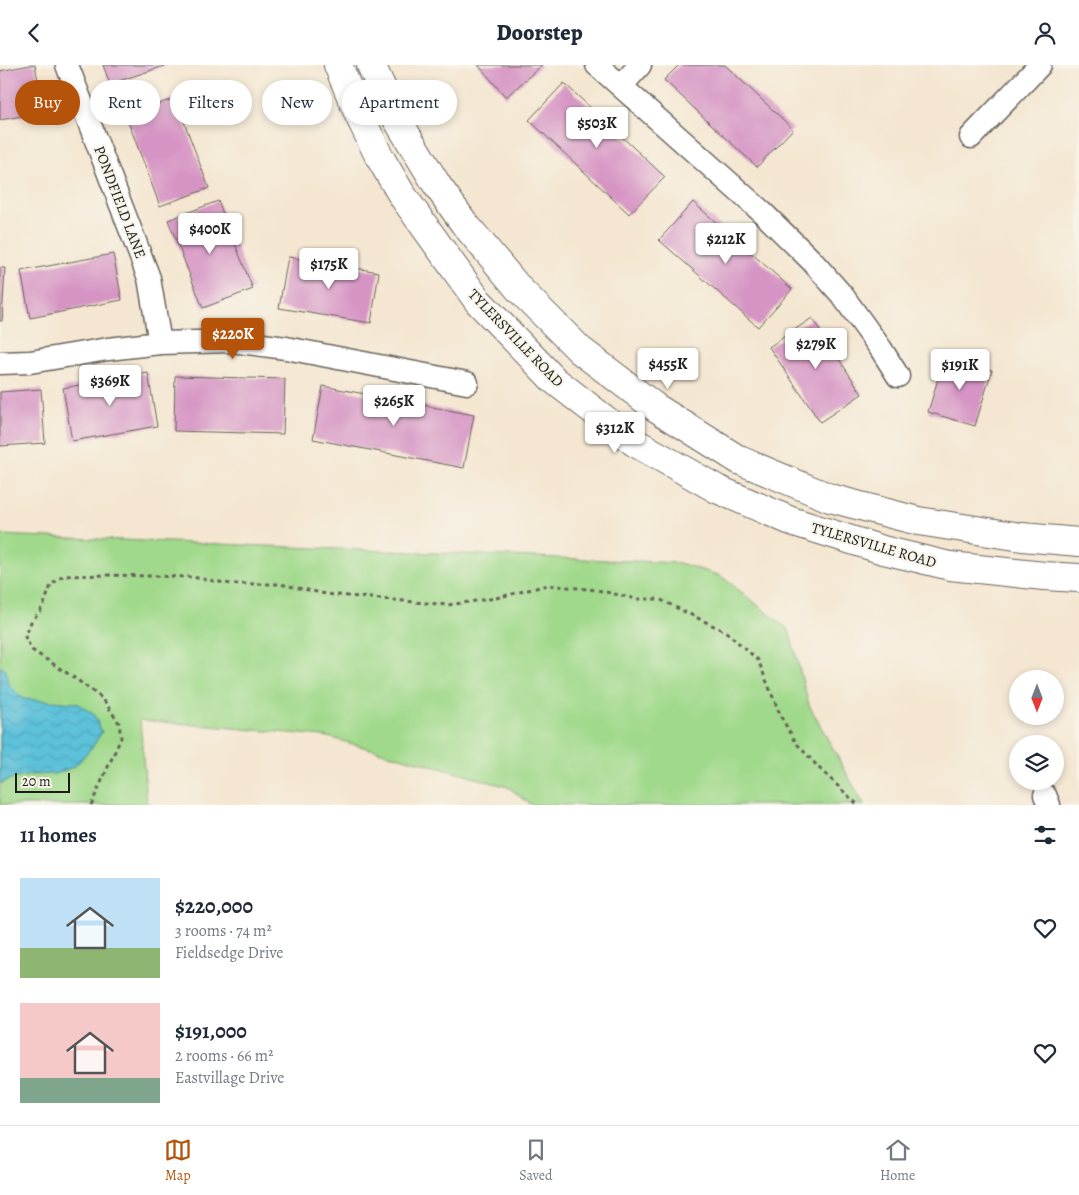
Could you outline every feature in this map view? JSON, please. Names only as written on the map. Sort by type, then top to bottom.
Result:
[{"type":"main road","name":"TYLERSVILLE ROAD","points":[[338,65],[379,156],[402,195],[478,301],[554,380],[634,442],[717,489],[783,518],[883,550],[950,566],[1079,579]]},
{"type":"main road","points":[[371,65],[395,116],[437,185],[464,223],[500,267],[519,289],[580,350],[655,407],[738,460],[830,498],[918,521],[1022,537],[1079,542]]},
{"type":"street","name":"PONDFIELD LANE","points":[[67,65],[149,278],[160,343]]},
{"type":"street","points":[[597,65],[762,213],[811,260],[842,295],[898,376]]},
{"type":"street","points":[[621,86],[640,65]]},
{"type":"street","points":[[971,137],[1040,65]]},
{"type":"street","points":[[0,363],[30,362],[108,349],[160,343],[232,341],[286,348],[467,383]]},
{"type":"path","points":[[91,805],[121,737],[119,723],[102,699],[32,650],[25,637],[31,622],[42,607],[51,585],[63,576],[192,577],[231,584],[280,584],[326,595],[448,605],[496,597],[548,585],[597,590],[638,599],[659,599],[726,632],[758,660],[781,717],[797,744],[858,805]]},
{"type":"green space","points":[[0,535],[679,563],[721,576],[789,630],[809,705],[864,805],[532,805],[508,787],[324,736],[140,720],[147,805],[0,805]]},
{"type":"water","points":[[0,667],[5,668],[9,685],[23,699],[77,703],[94,715],[102,732],[93,746],[75,766],[56,774],[30,775],[7,780],[0,784]]},
{"type":"building","points":[[35,65],[38,80],[15,80],[15,117],[0,120],[0,71]]},
{"type":"building","points":[[103,65],[167,65],[122,80],[109,80]]},
{"type":"building","points":[[478,65],[542,65],[506,97]]},
{"type":"building","points":[[679,65],[725,65],[793,129],[757,167],[664,80]]},
{"type":"building","points":[[564,83],[665,177],[629,214],[529,120]]},
{"type":"building","points":[[170,100],[170,125],[185,125],[209,188],[160,206],[129,125],[160,125],[160,104]]},
{"type":"building","points":[[218,201],[253,289],[203,308],[168,220]]},
{"type":"building","points":[[693,202],[792,289],[758,327],[659,240]]},
{"type":"building","points":[[113,254],[122,300],[30,318],[21,271]]},
{"type":"building","points":[[288,257],[379,272],[371,323],[279,308]]},
{"type":"building","points":[[0,268],[5,268],[2,321],[0,321]]},
{"type":"building","points":[[812,318],[862,394],[820,422],[769,347]]},
{"type":"building","points":[[945,356],[992,370],[975,426],[928,412]]},
{"type":"building","points":[[148,373],[157,426],[72,441],[63,388]]},
{"type":"building","points":[[175,376],[285,379],[283,434],[174,431]]},
{"type":"building","points":[[323,386],[474,415],[464,468],[313,439]]},
{"type":"building","points":[[41,389],[45,443],[0,446],[0,392]]}]
